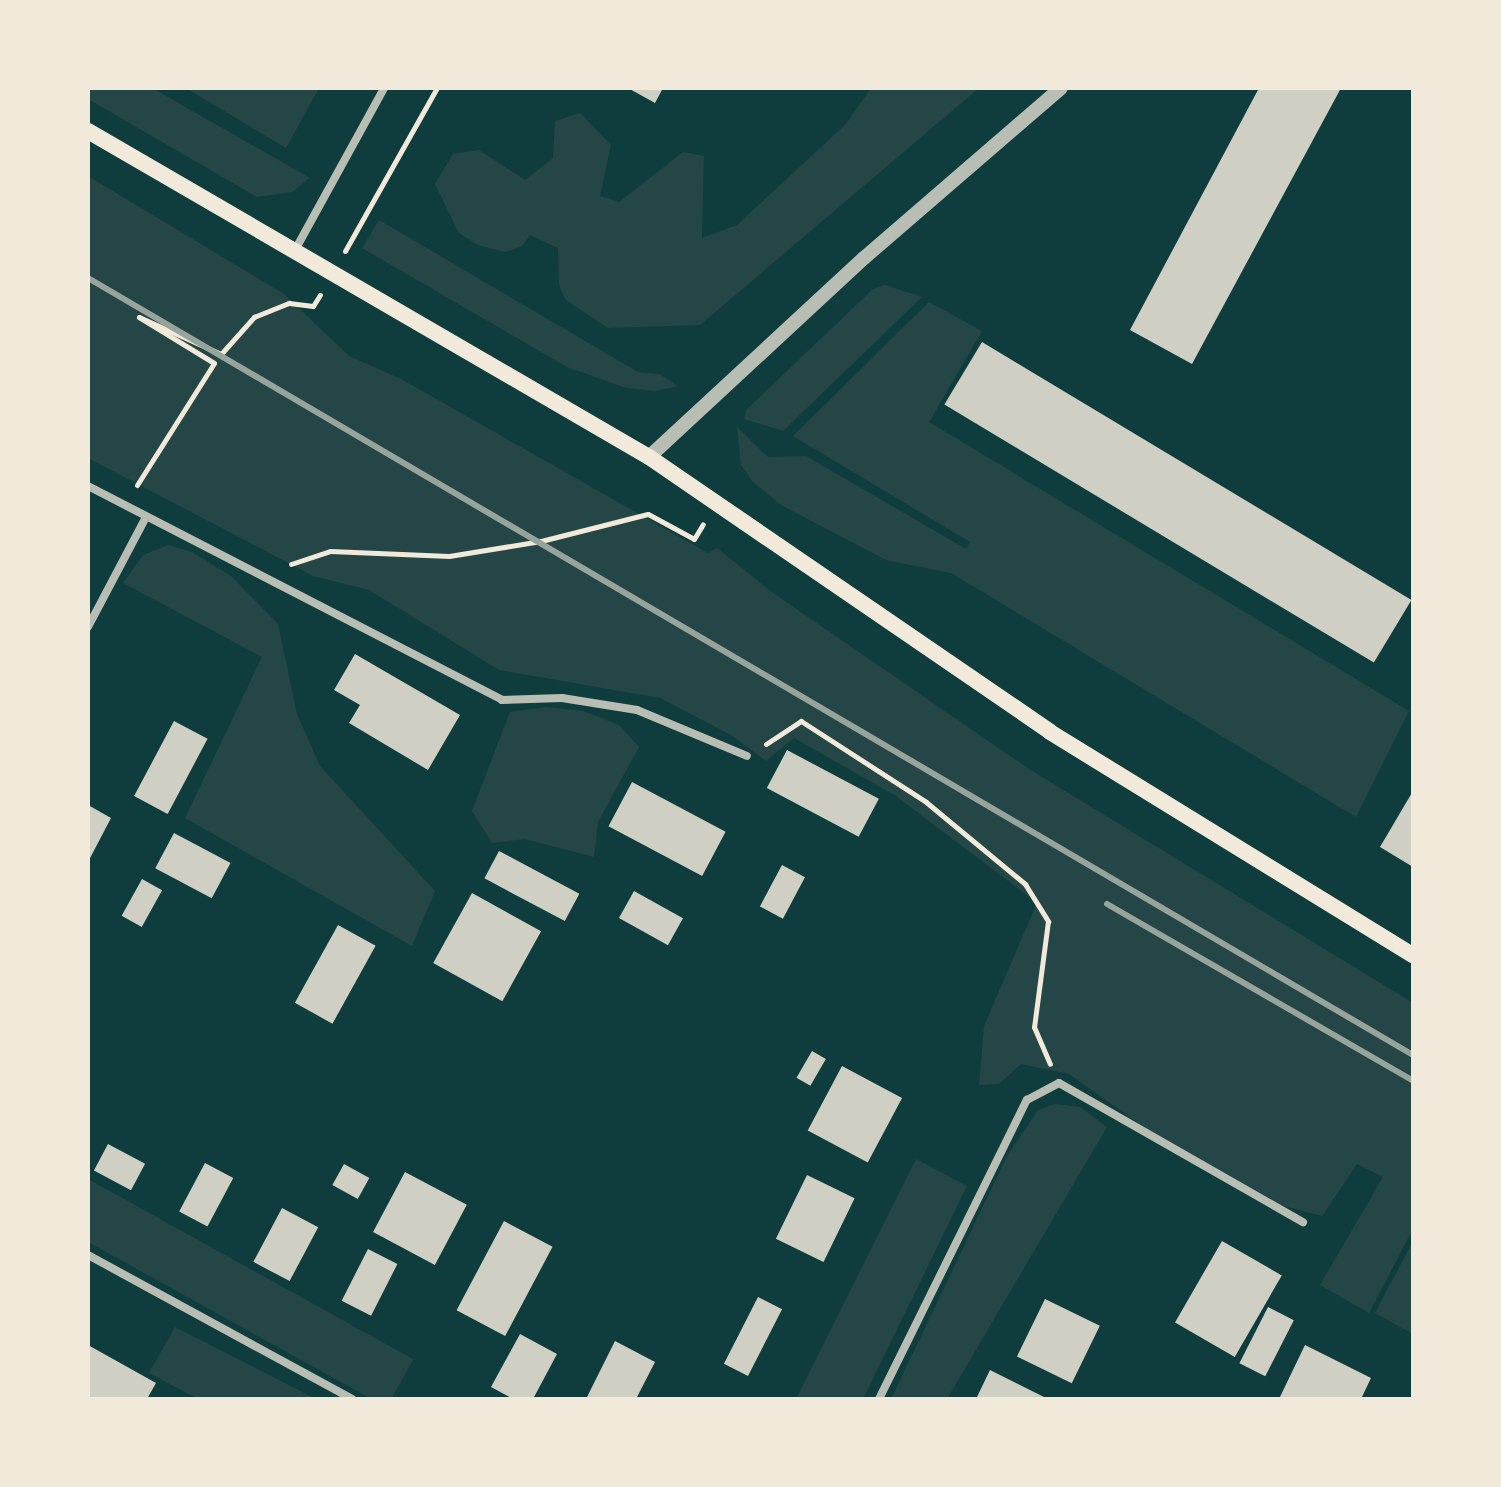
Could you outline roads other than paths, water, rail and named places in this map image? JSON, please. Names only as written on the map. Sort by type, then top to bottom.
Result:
[{"type":"main road","points":[[88,131],[649,457],[1050,732],[1413,955]]},
{"type":"street","points":[[294,252],[384,88]]},
{"type":"street","points":[[649,457],[864,258],[1061,88]]},
{"type":"street","points":[[88,486],[502,700],[562,698],[637,710],[747,756]]},
{"type":"street","points":[[88,627],[146,517]]},
{"type":"street","points":[[879,1399],[1027,1100],[1059,1083],[1303,1222]]},
{"type":"street","points":[[88,1255],[352,1399]]},
{"type":"railway","points":[[88,278],[1413,1055]]},
{"type":"railway","points":[[1107,904],[1413,1081]]}]
